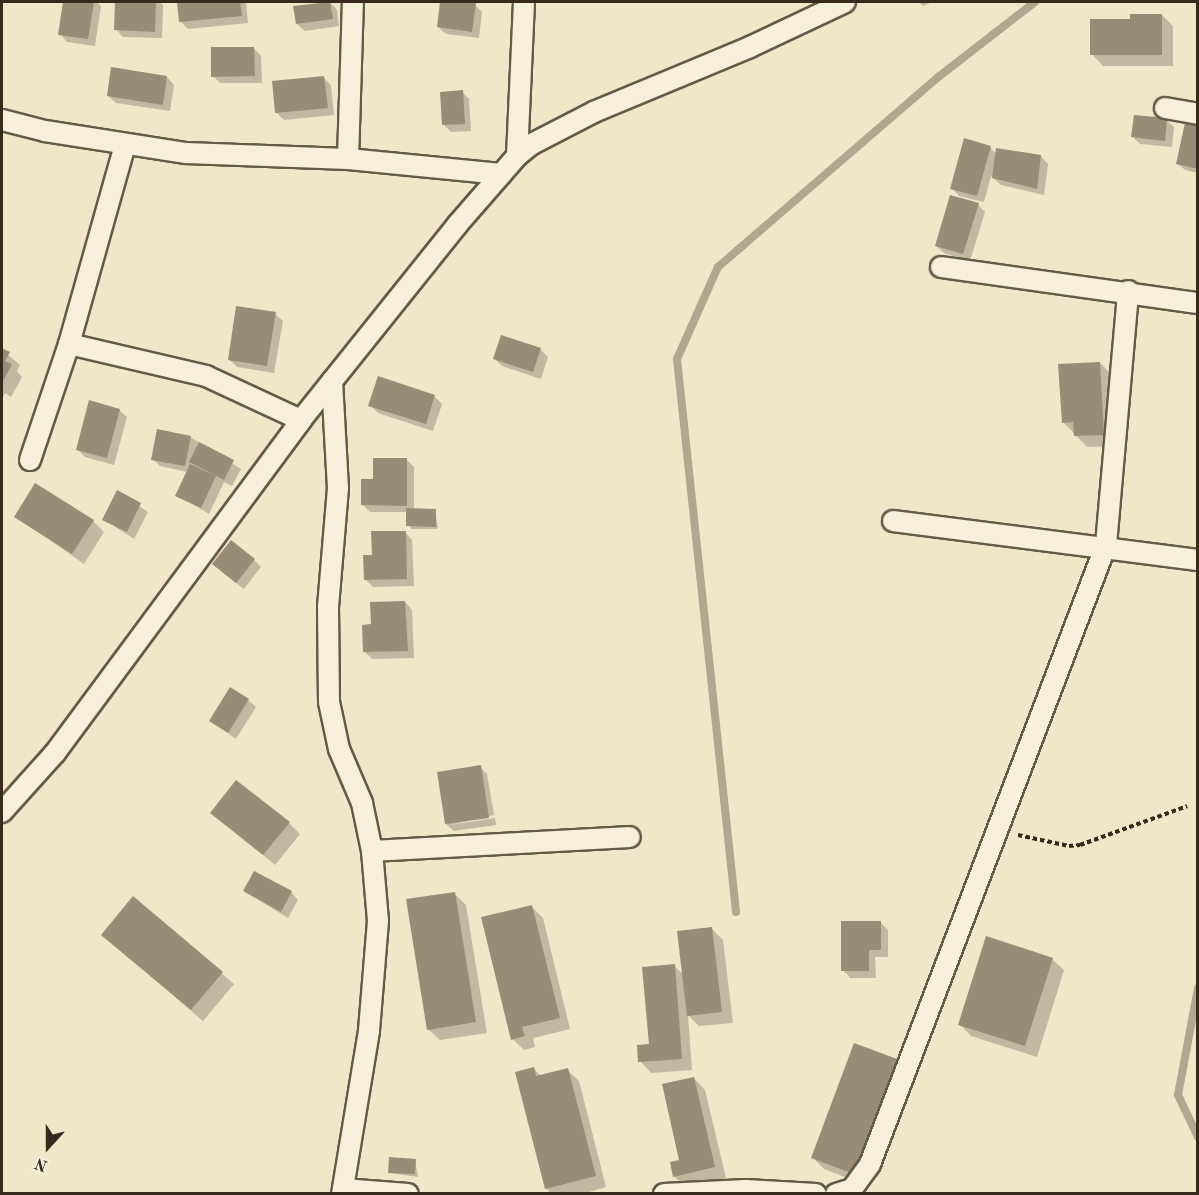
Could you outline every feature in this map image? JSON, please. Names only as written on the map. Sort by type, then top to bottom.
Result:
[{"type":"street","points":[[348,159],[353,2]]},
{"type":"street","points":[[517,156],[524,2]]},
{"type":"street","points":[[2,812],[55,753],[301,420],[517,156],[532,144],[594,112],[750,47],[845,2]]},
{"type":"street","points":[[1165,108],[1197,114]]},
{"type":"street","points":[[2,120],[125,145],[186,153],[348,159],[501,174]]},
{"type":"street","points":[[30,460],[69,345],[125,145]]},
{"type":"street","points":[[942,267],[1128,291],[1197,303]]},
{"type":"street","points":[[836,1194],[852,1189],[870,1164],[1106,545],[1128,291]]},
{"type":"street","points":[[69,345],[206,376],[301,420]]},
{"type":"street","points":[[332,381],[338,479],[328,607],[329,702],[332,725],[362,803],[372,851],[378,921],[375,979],[342,1191],[408,1194]]},
{"type":"street","points":[[893,521],[1106,545],[1197,560]]},
{"type":"street","points":[[372,851],[630,837]]},
{"type":"street","points":[[664,1194],[746,1192],[816,1194]]},
{"type":"path","points":[[996,830],[1069,846],[1080,845],[1187,806]]},
{"type":"building","points":[[63,2],[94,2],[88,39],[58,35]]},
{"type":"building","points":[[115,2],[156,2],[155,32],[114,30]]},
{"type":"building","points":[[177,2],[240,2],[242,16],[179,22]]},
{"type":"building","points":[[330,2],[333,19],[296,24],[293,6]]},
{"type":"building","points":[[440,2],[476,3],[472,32],[437,27]]},
{"type":"building","points":[[1130,14],[1162,14],[1162,55],[1090,55],[1090,19],[1130,19]]},
{"type":"building","points":[[211,47],[254,47],[255,76],[211,77]]},
{"type":"building","points":[[111,67],[167,76],[163,105],[107,96]]},
{"type":"building","points":[[324,76],[328,108],[275,113],[272,81]]},
{"type":"building","points":[[463,90],[465,124],[442,125],[440,92]]},
{"type":"building","points":[[1134,115],[1167,118],[1165,141],[1131,137]]},
{"type":"building","points":[[1186,118],[1198,121],[1198,169],[1176,164]]},
{"type":"building","points":[[964,138],[991,146],[977,196],[950,189]]},
{"type":"building","points":[[996,148],[1041,155],[1037,189],[992,178]]},
{"type":"building","points":[[950,195],[979,203],[963,254],[935,246]]},
{"type":"building","points":[[236,306],[276,312],[267,366],[228,360]]},
{"type":"building","points":[[501,335],[541,348],[533,372],[493,359]]},
{"type":"building","points":[[2,348],[10,352],[5,361],[12,364],[2,383]]},
{"type":"building","points":[[1100,362],[1104,435],[1074,436],[1073,422],[1062,423],[1058,364]]},
{"type":"building","points":[[378,376],[435,395],[426,424],[368,406]]},
{"type":"building","points":[[89,400],[120,409],[107,458],[76,450]]},
{"type":"building","points":[[157,429],[191,436],[185,466],[151,460]]},
{"type":"building","points":[[199,442],[234,460],[224,480],[189,462]]},
{"type":"building","points":[[373,458],[407,458],[407,506],[361,505],[361,479],[373,479]]},
{"type":"building","points":[[190,464],[216,476],[201,508],[175,496]]},
{"type":"building","points":[[35,483],[94,520],[72,554],[14,517]]},
{"type":"building","points":[[117,490],[141,503],[127,532],[102,520]]},
{"type":"building","points":[[406,508],[436,509],[436,527],[406,526]]},
{"type":"building","points":[[371,531],[406,531],[407,579],[364,580],[363,555],[372,555]]},
{"type":"building","points":[[231,540],[255,559],[236,583],[212,564]]},
{"type":"building","points":[[405,601],[408,651],[363,652],[362,625],[371,624],[370,602]]},
{"type":"building","points":[[230,687],[249,699],[228,733],[209,721]]},
{"type":"building","points":[[481,765],[489,818],[445,824],[437,772]]},
{"type":"building","points":[[236,780],[290,822],[263,855],[210,813]]},
{"type":"building","points":[[254,871],[292,891],[281,912],[243,891]]},
{"type":"building","points":[[455,892],[476,1022],[427,1030],[406,899]]},
{"type":"building","points":[[133,896],[223,972],[191,1010],[101,935]]},
{"type":"building","points":[[532,905],[560,1018],[522,1027],[525,1036],[511,1040],[481,917]]},
{"type":"building","points":[[841,921],[881,921],[881,950],[869,950],[869,971],[841,971]]},
{"type":"building","points":[[712,927],[722,1012],[687,1016],[677,931]]},
{"type":"building","points":[[986,936],[1053,958],[1025,1046],[958,1025]]},
{"type":"building","points":[[675,964],[682,1059],[638,1062],[637,1045],[649,1044],[642,967]]},
{"type":"building","points":[[854,1043],[897,1059],[854,1174],[811,1158]]},
{"type":"building","points":[[534,1067],[536,1076],[568,1068],[596,1176],[545,1189],[515,1072]]},
{"type":"building","points":[[694,1077],[715,1167],[673,1177],[670,1162],[679,1160],[662,1084]]},
{"type":"building","points":[[389,1157],[416,1159],[415,1174],[388,1173]]},
{"type":"waterway","points":[[736,912],[677,359],[718,267],[937,78],[1035,2]]},
{"type":"waterway","points":[[1198,988],[1178,1095],[1198,1137]]}]
